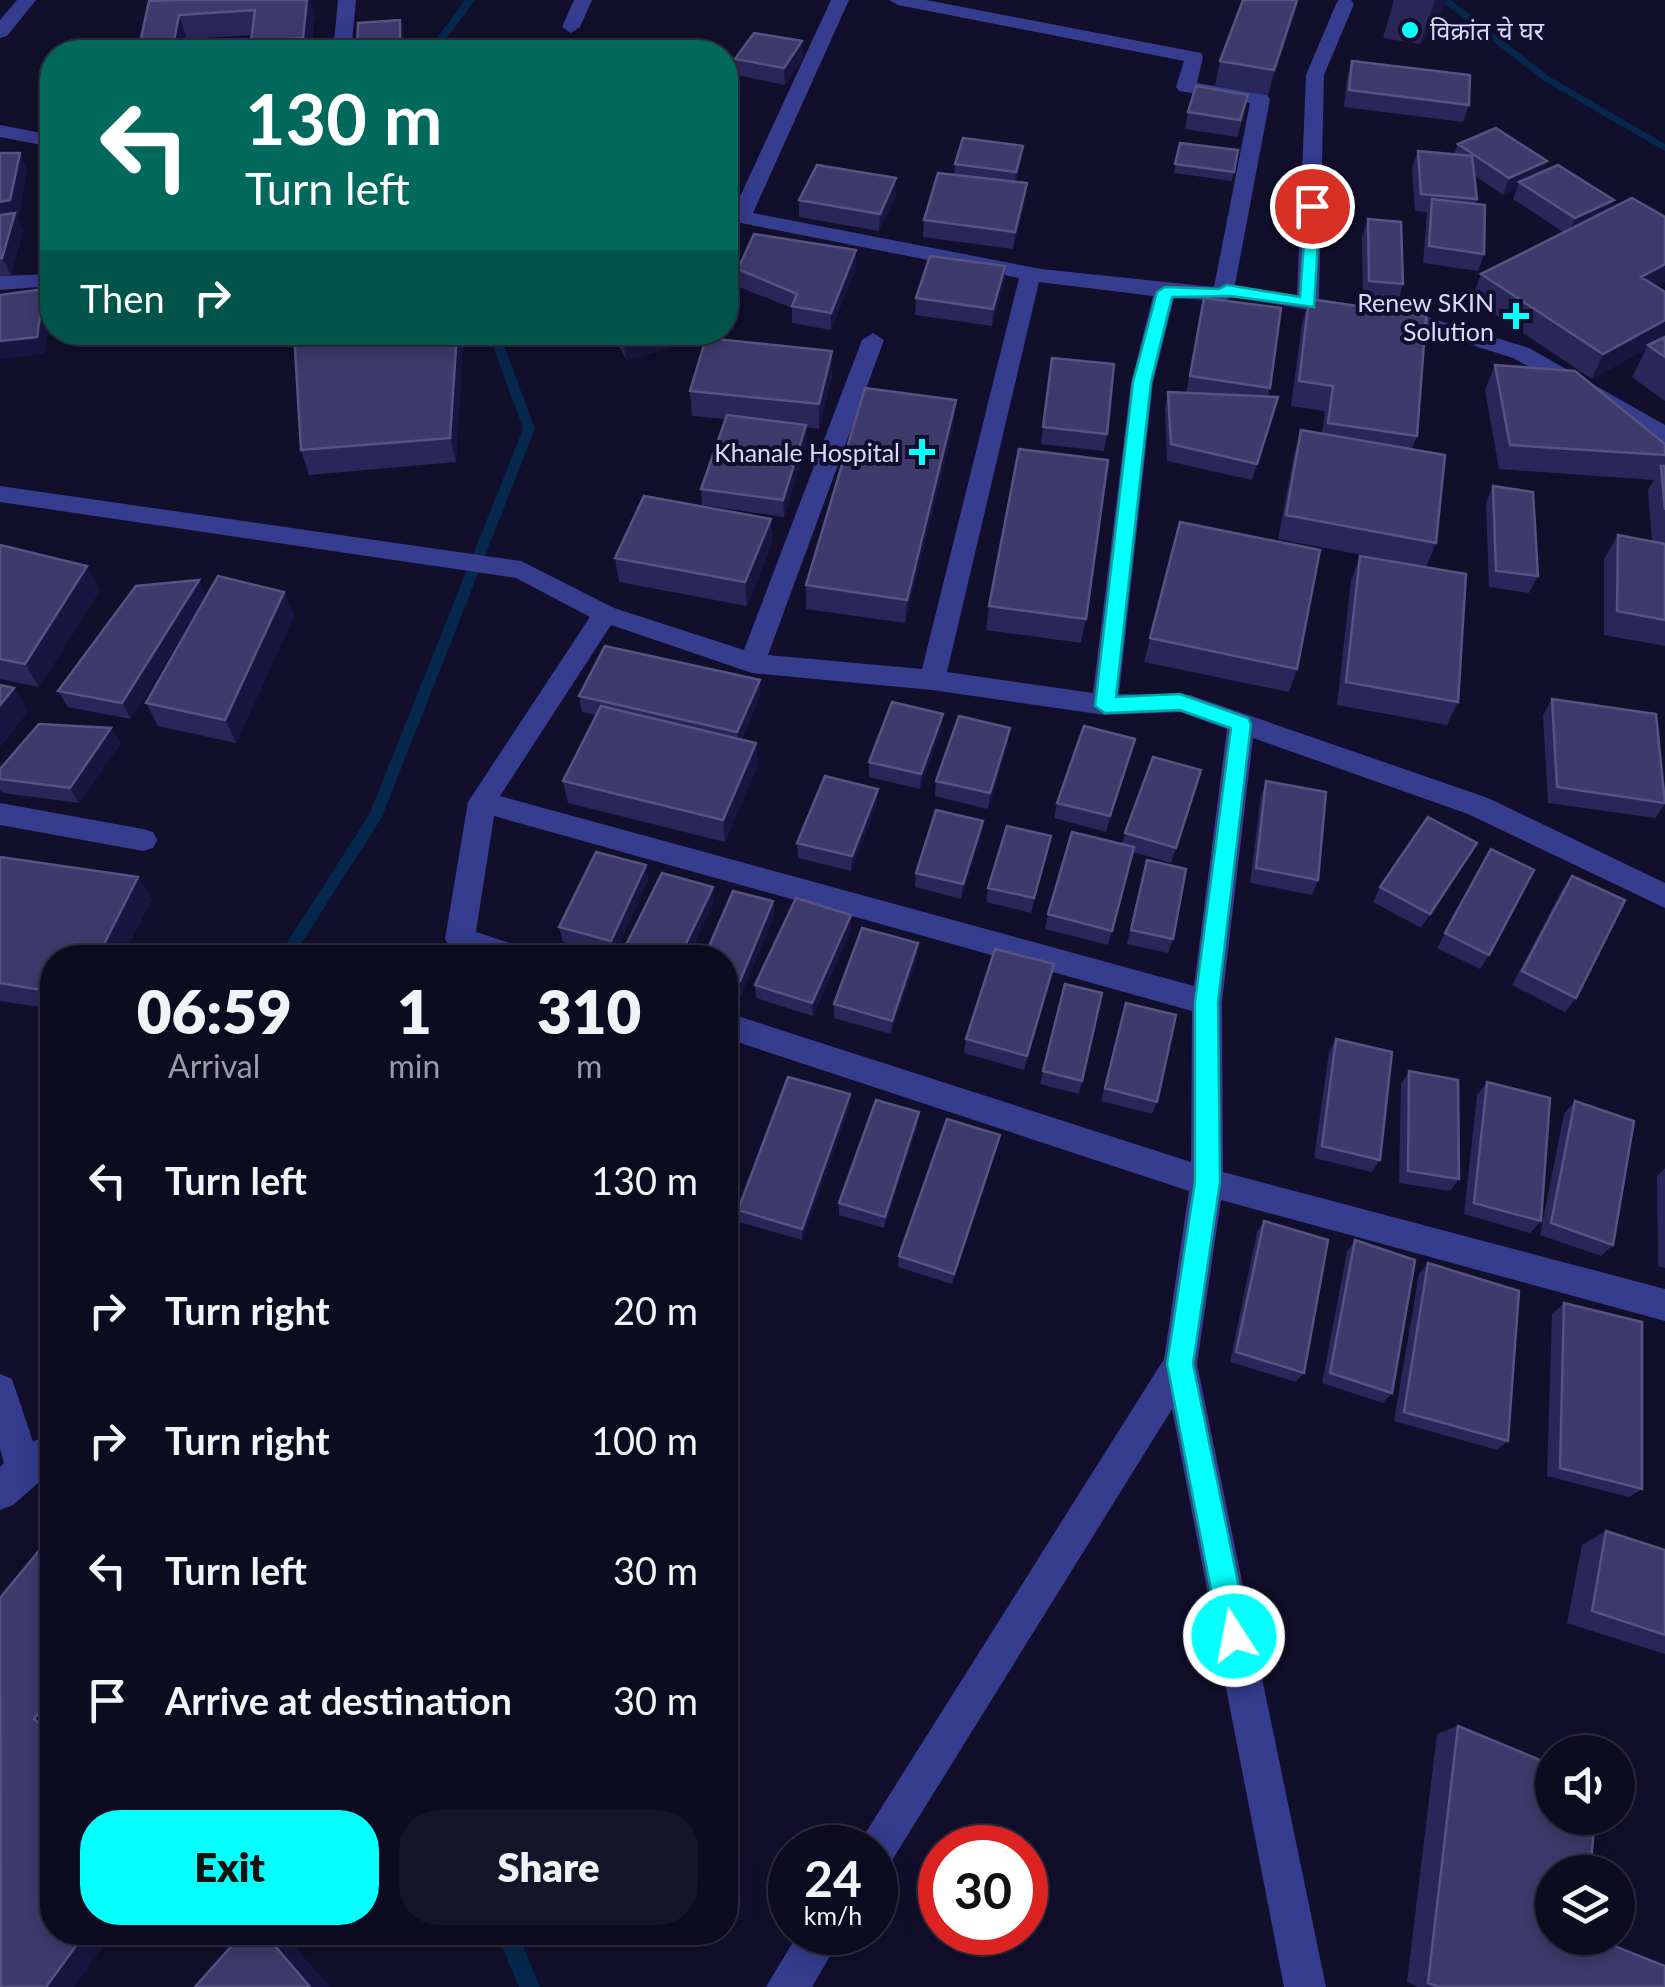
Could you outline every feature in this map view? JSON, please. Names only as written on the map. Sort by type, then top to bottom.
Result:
[{"type":"street","points":[[0,32],[26,0]]},
{"type":"street","points":[[343,40],[347,0]]},
{"type":"street","points":[[571,27],[582,0]]},
{"type":"street","points":[[738,200],[840,0]]},
{"type":"street","points":[[898,0],[1037,19],[1194,57],[1186,86],[1260,99],[1223,294]]},
{"type":"street","points":[[1308,304],[1314,75],[1345,4]]},
{"type":"street","points":[[0,131],[40,139]]},
{"type":"street","points":[[738,211],[1030,276],[1165,292],[1223,294],[1227,290],[1420,322],[1521,353],[1665,435]]},
{"type":"street","points":[[932,680],[1030,276]]},
{"type":"street","points":[[0,284],[40,281]]},
{"type":"street","points":[[1105,706],[1142,382],[1165,292]]},
{"type":"street","points":[[752,663],[873,340]]},
{"type":"street","points":[[0,494],[521,570],[605,614],[752,663],[932,680],[1105,706],[1180,702],[1478,806],[1665,896]]},
{"type":"street","points":[[478,945],[460,939],[482,802],[605,614]]},
{"type":"street","points":[[1241,724],[1207,1002],[1208,1182],[1180,1364],[1305,1987]]},
{"type":"street","points":[[482,802],[1207,1002]]},
{"type":"street","points":[[0,814],[143,840]]},
{"type":"street","points":[[738,1029],[1208,1182],[1665,1305]]},
{"type":"street","points":[[891,1825],[1180,1364]]},
{"type":"street","points":[[0,1391],[26,1470]]},
{"type":"street","points":[[788,1987],[809,1955]]},
{"type":"building","points":[[307,0],[303,38],[251,40],[255,10],[179,15],[174,40],[141,40],[149,1]]},
{"type":"building","points":[[1243,0],[1297,0],[1274,70],[1220,61]]},
{"type":"building","points":[[400,20],[400,40],[357,40],[358,23]]},
{"type":"building","points":[[754,33],[802,41],[784,68],[738,60]]},
{"type":"building","points":[[1352,61],[1470,75],[1469,105],[1349,90]]},
{"type":"building","points":[[1196,86],[1248,95],[1240,120],[1188,112]]},
{"type":"building","points":[[1496,128],[1547,161],[1509,178],[1458,144]]},
{"type":"building","points":[[963,138],[1023,146],[1016,172],[955,164]]},
{"type":"building","points":[[1180,143],[1238,150],[1234,172],[1175,164]]},
{"type":"building","points":[[1418,151],[1472,156],[1477,199],[1421,194]]},
{"type":"building","points":[[0,153],[20,153],[10,200],[0,202]]},
{"type":"building","points":[[817,165],[896,178],[880,214],[799,200]]},
{"type":"building","points":[[1558,165],[1614,200],[1575,218],[1519,182]]},
{"type":"building","points":[[938,173],[1027,183],[1015,232],[924,220]]},
{"type":"building","points":[[1632,198],[1665,217],[1665,264],[1641,277],[1665,292],[1665,320],[1603,354],[1481,274]]},
{"type":"building","points":[[1432,199],[1485,205],[1484,254],[1429,246]]},
{"type":"building","points":[[15,213],[2,258],[0,258],[0,215]]},
{"type":"building","points":[[1368,219],[1401,222],[1403,284],[1369,281]]},
{"type":"building","points":[[754,234],[856,250],[831,313],[792,306],[797,294],[738,269]]},
{"type":"building","points":[[930,256],[1005,266],[993,309],[916,298]]},
{"type":"building","points":[[40,290],[37,337],[0,341],[0,295]]},
{"type":"building","points":[[1204,298],[1281,308],[1270,388],[1190,376]]},
{"type":"building","points":[[1309,299],[1426,316],[1417,436],[1328,423],[1333,386],[1299,381]]},
{"type":"building","points":[[1665,337],[1665,357],[1648,345]]},
{"type":"building","points":[[738,341],[832,351],[819,404],[690,391],[704,345],[738,345]]},
{"type":"building","points":[[295,345],[456,345],[450,438],[301,450]]},
{"type":"building","points":[[1052,358],[1114,364],[1107,434],[1043,427]]},
{"type":"building","points":[[1495,365],[1575,371],[1665,444],[1665,455],[1510,445]]},
{"type":"building","points":[[865,388],[956,400],[907,600],[806,585]]},
{"type":"building","points":[[1168,392],[1278,397],[1257,464],[1171,444]]},
{"type":"building","points":[[727,415],[806,425],[783,500],[701,489]]},
{"type":"building","points":[[1301,430],[1445,455],[1436,543],[1286,515]]},
{"type":"building","points":[[1019,449],[1108,460],[1086,619],[989,606]]},
{"type":"building","points":[[1661,466],[1665,466],[1665,510]]},
{"type":"building","points":[[1493,486],[1533,492],[1538,576],[1496,571]]},
{"type":"building","points":[[644,496],[771,519],[745,582],[615,558]]},
{"type":"building","points":[[1180,522],[1320,550],[1297,669],[1150,638]]},
{"type":"building","points":[[1618,535],[1665,544],[1665,620],[1617,611]]},
{"type":"building","points":[[0,545],[87,566],[25,664],[0,659]]},
{"type":"building","points":[[1360,556],[1466,574],[1458,702],[1346,682]]},
{"type":"building","points":[[218,576],[284,592],[225,720],[146,703]]},
{"type":"building","points":[[199,580],[122,703],[58,691],[136,586]]},
{"type":"building","points":[[605,646],[760,680],[737,732],[579,696]]},
{"type":"building","points":[[0,685],[14,688],[0,705]]},
{"type":"building","points":[[1552,699],[1656,714],[1665,803],[1557,787]]},
{"type":"building","points":[[892,702],[943,714],[921,774],[869,762]]},
{"type":"building","points":[[601,706],[756,743],[723,820],[563,781]]},
{"type":"building","points":[[959,716],[1010,728],[990,793],[936,781]]},
{"type":"building","points":[[39,724],[111,728],[70,788],[0,779],[0,769]]},
{"type":"building","points":[[1084,726],[1135,739],[1110,816],[1057,803]]},
{"type":"building","points":[[1153,757],[1201,770],[1176,848],[1125,833]]},
{"type":"building","points":[[825,776],[878,789],[852,856],[797,843]]},
{"type":"building","points":[[1266,781],[1326,792],[1318,880],[1256,868]]},
{"type":"building","points":[[936,810],[983,821],[963,884],[916,873]]},
{"type":"building","points":[[1428,817],[1477,843],[1430,914],[1380,887]]},
{"type":"building","points":[[1007,826],[1051,836],[1034,898],[988,888]]},
{"type":"building","points":[[1072,832],[1134,847],[1112,931],[1048,914]]},
{"type":"building","points":[[1491,849],[1534,870],[1489,955],[1445,933]]},
{"type":"building","points":[[596,852],[646,865],[611,941],[559,927]]},
{"type":"building","points":[[0,857],[138,877],[104,945],[40,945],[40,990],[0,983]]},
{"type":"building","points":[[1147,860],[1186,869],[1173,939],[1131,930]]},
{"type":"building","points":[[662,873],[713,887],[685,945],[626,945]]},
{"type":"building","points":[[1572,876],[1625,900],[1576,998],[1522,971]]},
{"type":"building","points":[[733,891],[773,901],[740,981],[738,945],[710,945]]},
{"type":"building","points":[[796,898],[851,915],[812,1003],[755,985]]},
{"type":"building","points":[[862,928],[918,943],[892,1021],[834,1004]]},
{"type":"building","points":[[995,949],[1054,964],[1027,1056],[966,1039]]},
{"type":"building","points":[[1065,984],[1102,993],[1082,1081],[1043,1071]]},
{"type":"building","points":[[1126,1003],[1176,1015],[1157,1102],[1105,1088]]},
{"type":"building","points":[[1336,1039],[1392,1052],[1380,1160],[1322,1146]]},
{"type":"building","points":[[1409,1071],[1458,1080],[1459,1179],[1408,1171]]},
{"type":"building","points":[[788,1077],[850,1094],[802,1229],[738,1210]]},
{"type":"building","points":[[1487,1082],[1550,1098],[1541,1221],[1474,1203]]},
{"type":"building","points":[[876,1100],[919,1112],[885,1217],[839,1203]]},
{"type":"building","points":[[1575,1101],[1634,1121],[1613,1245],[1551,1223]]},
{"type":"building","points":[[947,1119],[1000,1135],[954,1274],[899,1256]]},
{"type":"building","points":[[1264,1221],[1328,1240],[1304,1373],[1236,1352]]},
{"type":"building","points":[[1355,1240],[1415,1260],[1392,1393],[1330,1373]]},
{"type":"building","points":[[1428,1263],[1519,1291],[1508,1441],[1404,1412]]},
{"type":"building","points":[[1564,1303],[1642,1322],[1642,1489],[1560,1468]]},
{"type":"building","points":[[1606,1531],[1665,1550],[1665,1635],[1592,1611]]},
{"type":"building","points":[[40,1550],[40,1711],[34,1719],[40,1724],[40,1945],[77,1945],[46,1987],[1,1987],[0,1598]]},
{"type":"building","points":[[1458,1726],[1535,1758],[1535,1835],[1593,1835],[1592,1855],[1535,1855],[1535,1955],[1635,1954],[1665,1966],[1665,1987],[1439,1987],[1428,1983]]},
{"type":"building","points":[[232,1945],[274,1945],[310,1987],[195,1987]]},
{"type":"waterway","points":[[440,40],[470,0]]},
{"type":"waterway","points":[[1445,0],[1547,79],[1665,148]]},
{"type":"waterway","points":[[292,945],[375,817],[529,429],[498,345]]},
{"type":"waterway","points":[[512,1945],[530,1987]]},
{"type":"place","name":"विक्रांत चे घर","points":[[1410,30]]},
{"type":"place","name":"Renew SKIN Solution","points":[[1516,316]]},
{"type":"place","name":"Khanale Hospital","points":[[922,452]]},
{"type":"route","points":[[1234,1636],[1180,1364],[1208,1182],[1207,1002],[1241,724],[1180,702],[1105,706],[1142,382],[1165,292],[1223,294],[1227,290],[1308,304],[1312,206]]}]
